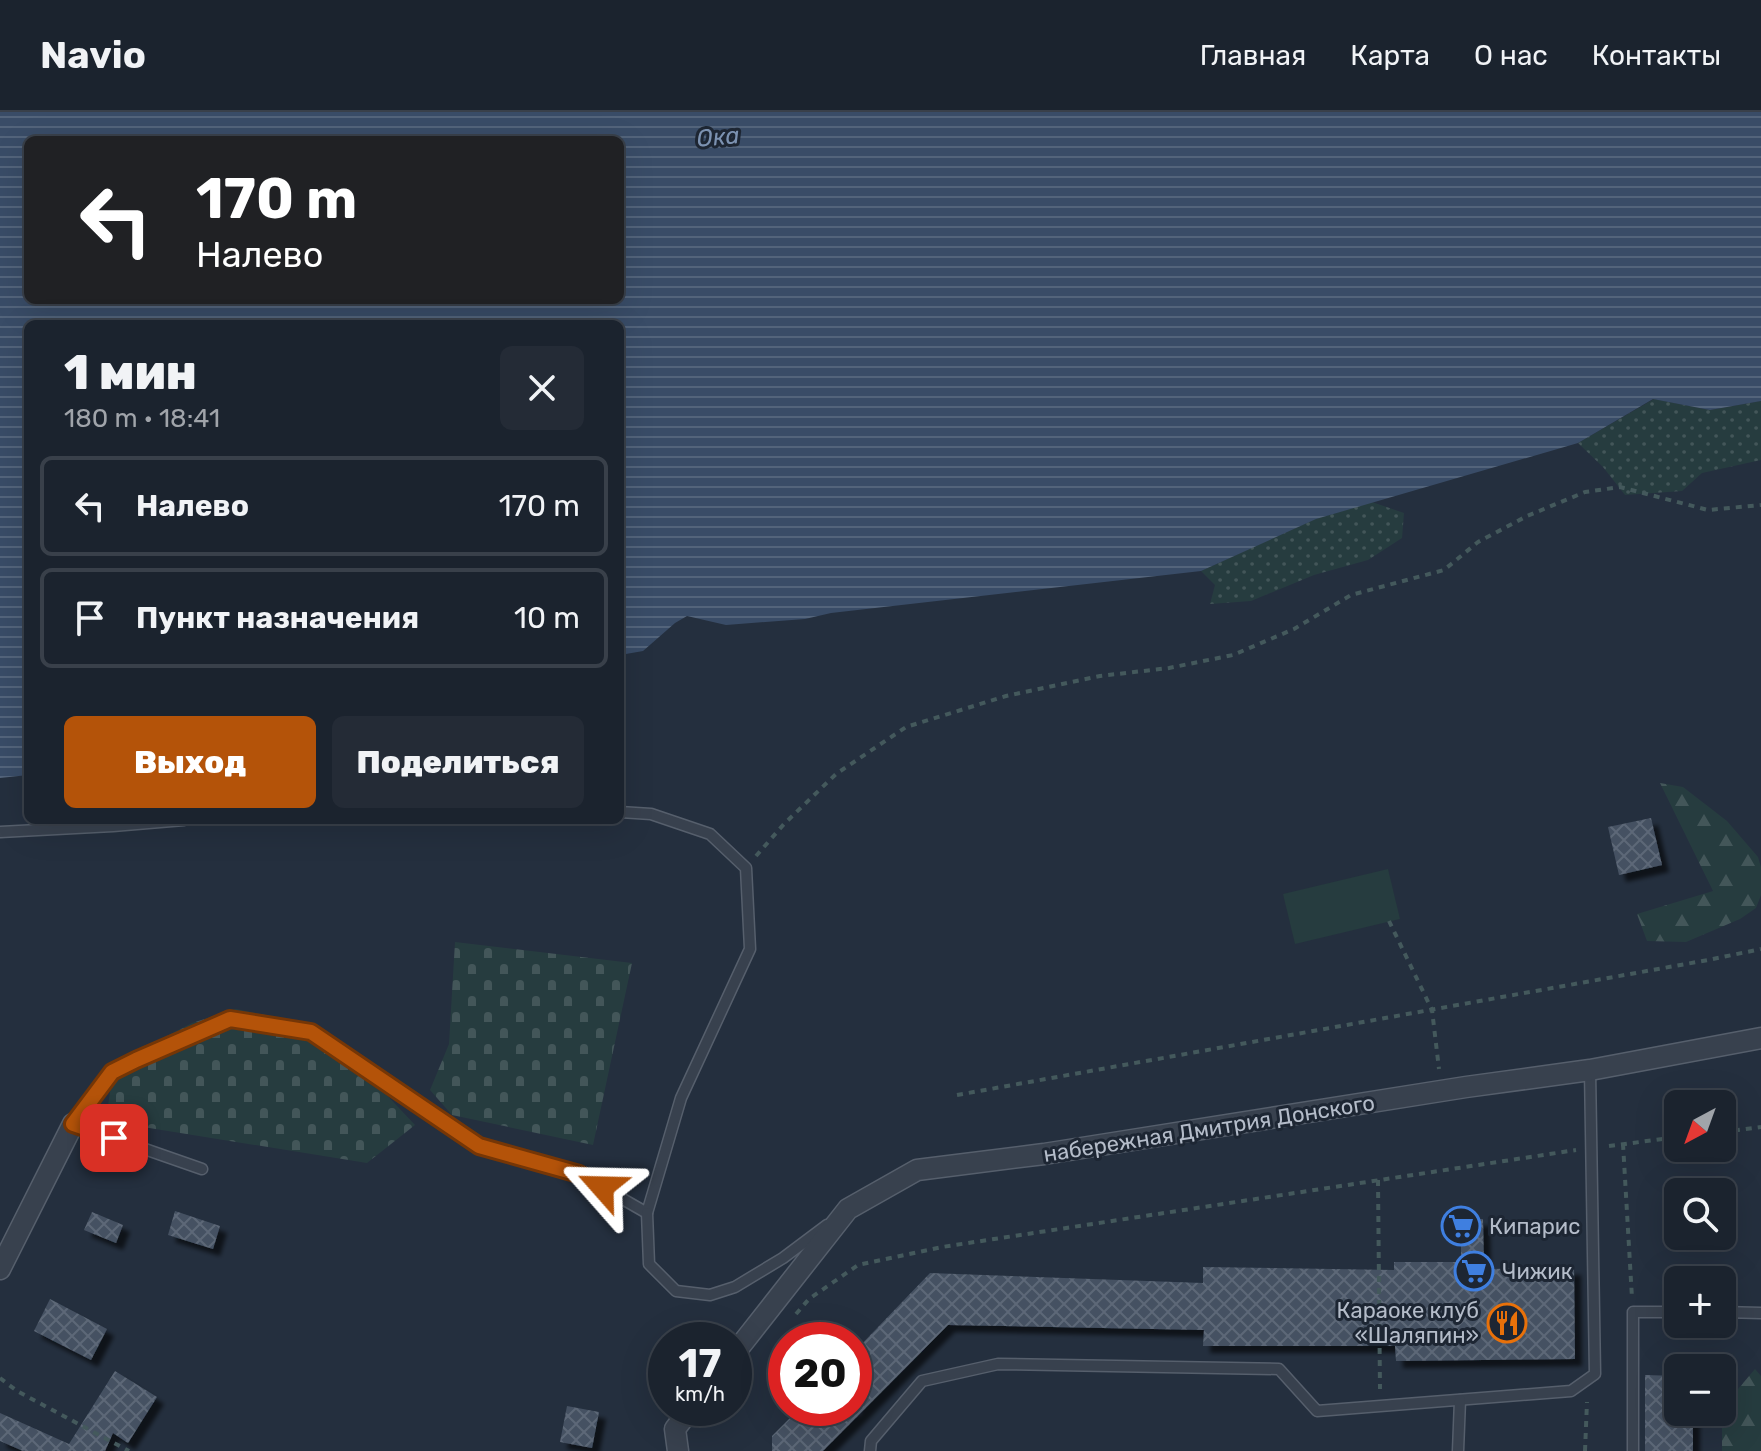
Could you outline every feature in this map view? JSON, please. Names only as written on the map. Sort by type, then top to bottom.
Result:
[{"type":"street","name":"набережная Дмитрия Донского","points":[[752,1331],[848,1209],[917,1170],[1044,1154],[1590,1070],[1761,1038]]},
{"type":"street","points":[[0,1269],[73,1124]]},
{"type":"street","points":[[677,1426],[678,1451]]},
{"type":"lane","points":[[624,812],[651,814],[710,834],[746,868],[750,949],[681,1098],[647,1213],[649,1264],[676,1291],[710,1295],[735,1287],[783,1258],[848,1209]]},
{"type":"lane","points":[[0,832],[137,824]]},
{"type":"lane","points":[[202,1169],[73,1124],[112,1072],[230,1019],[311,1032],[479,1146],[579,1174],[647,1213]]},
{"type":"lane","points":[[870,1451],[871,1441],[922,1381],[998,1364],[1279,1369],[1317,1411],[1571,1391],[1595,1374],[1590,1070]]},
{"type":"lane","points":[[1633,1451],[1633,1312],[1664,1312]]},
{"type":"lane","points":[[1736,1312],[1761,1313]]},
{"type":"lane","points":[[1458,1451],[1460,1400]]},
{"type":"path","points":[[746,868],[784,824],[836,774],[906,727],[1006,696],[1100,676],[1169,668],[1233,655],[1294,629],[1351,595],[1444,570],[1478,542],[1527,516],[1585,492],[1620,487],[1708,510],[1761,505]]},
{"type":"path","points":[[1389,921],[1432,1010],[1442,1091]]},
{"type":"path","points":[[957,1095],[1761,949]]},
{"type":"path","points":[[1736,1130],[1761,1127]]},
{"type":"path","points":[[790,1322],[809,1299],[858,1265],[964,1243],[1664,1139]]},
{"type":"path","points":[[1623,1144],[1633,1312]]},
{"type":"path","points":[[1378,1180],[1380,1406]]},
{"type":"path","points":[[0,1378],[17,1391],[129,1451]]},
{"type":"path","points":[[1585,1451],[1586,1417]]},
{"type":"green space","points":[[1654,399],[1710,410],[1761,401],[1761,460],[1702,473],[1682,491],[1625,495],[1603,467],[1578,443]]},
{"type":"green space","points":[[1372,502],[1404,513],[1402,538],[1368,560],[1314,575],[1251,601],[1210,604],[1215,585],[1201,571],[1315,519]]},
{"type":"green space","points":[[1660,783],[1683,787],[1727,821],[1758,857],[1761,867],[1761,895],[1756,908],[1740,919],[1686,942],[1647,941],[1637,914],[1713,891]]},
{"type":"green space","points":[[1388,869],[1400,919],[1295,944],[1283,894]]},
{"type":"green space","points":[[455,942],[632,963],[593,1145],[452,1115],[430,1090],[449,1044]]},
{"type":"green space","points":[[236,1009],[321,1031],[415,1125],[367,1163],[106,1121],[114,1063],[192,1023]]},
{"type":"green space","points":[[1755,1369],[1761,1376],[1761,1451],[1722,1451],[1722,1426],[1736,1426],[1736,1391]]},
{"type":"water","name":"Ока","points":[[0,112],[1761,112],[1761,401],[1710,410],[1653,399],[1578,443],[1316,519],[1201,571],[831,613],[805,619],[726,625],[687,616],[643,651],[624,654],[624,320],[24,320],[24,775],[0,778]]},
{"type":"building","points":[[1651,818],[1662,865],[1619,875],[1608,827]]},
{"type":"building","points":[[175,1211],[220,1226],[213,1249],[168,1235]]},
{"type":"building","points":[[92,1212],[123,1225],[116,1243],[84,1230]]},
{"type":"building","points":[[1461,1219],[1483,1219],[1484,1269],[1574,1268],[1575,1359],[1396,1361],[1395,1346],[1203,1346],[1204,1330],[948,1325],[872,1402],[872,1333],[930,1273],[1203,1283],[1203,1267],[1394,1270],[1394,1262],[1461,1262]]},
{"type":"building","points":[[50,1299],[107,1329],[91,1360],[34,1331]]},
{"type":"building","points":[[115,1371],[157,1397],[128,1443],[113,1433],[105,1451],[23,1451],[0,1441],[0,1413],[69,1444]]},
{"type":"building","points":[[1645,1375],[1664,1376],[1664,1426],[1693,1426],[1693,1451],[1645,1451]]},
{"type":"building","points":[[567,1406],[599,1412],[592,1448],[560,1442]]},
{"type":"building","points":[[782,1426],[848,1426],[823,1451],[772,1451],[772,1436]]},
{"type":"place","name":"Кипарис","points":[[1461,1226]]},
{"type":"place","name":"Чижик","points":[[1474,1271]]},
{"type":"place","name":"Караоке клуб «Шаляпин»","points":[[1507,1323]]},
{"type":"route","points":[[114,1138],[73,1124],[112,1072],[230,1019],[311,1032],[479,1146],[579,1174],[602,1187]]}]
